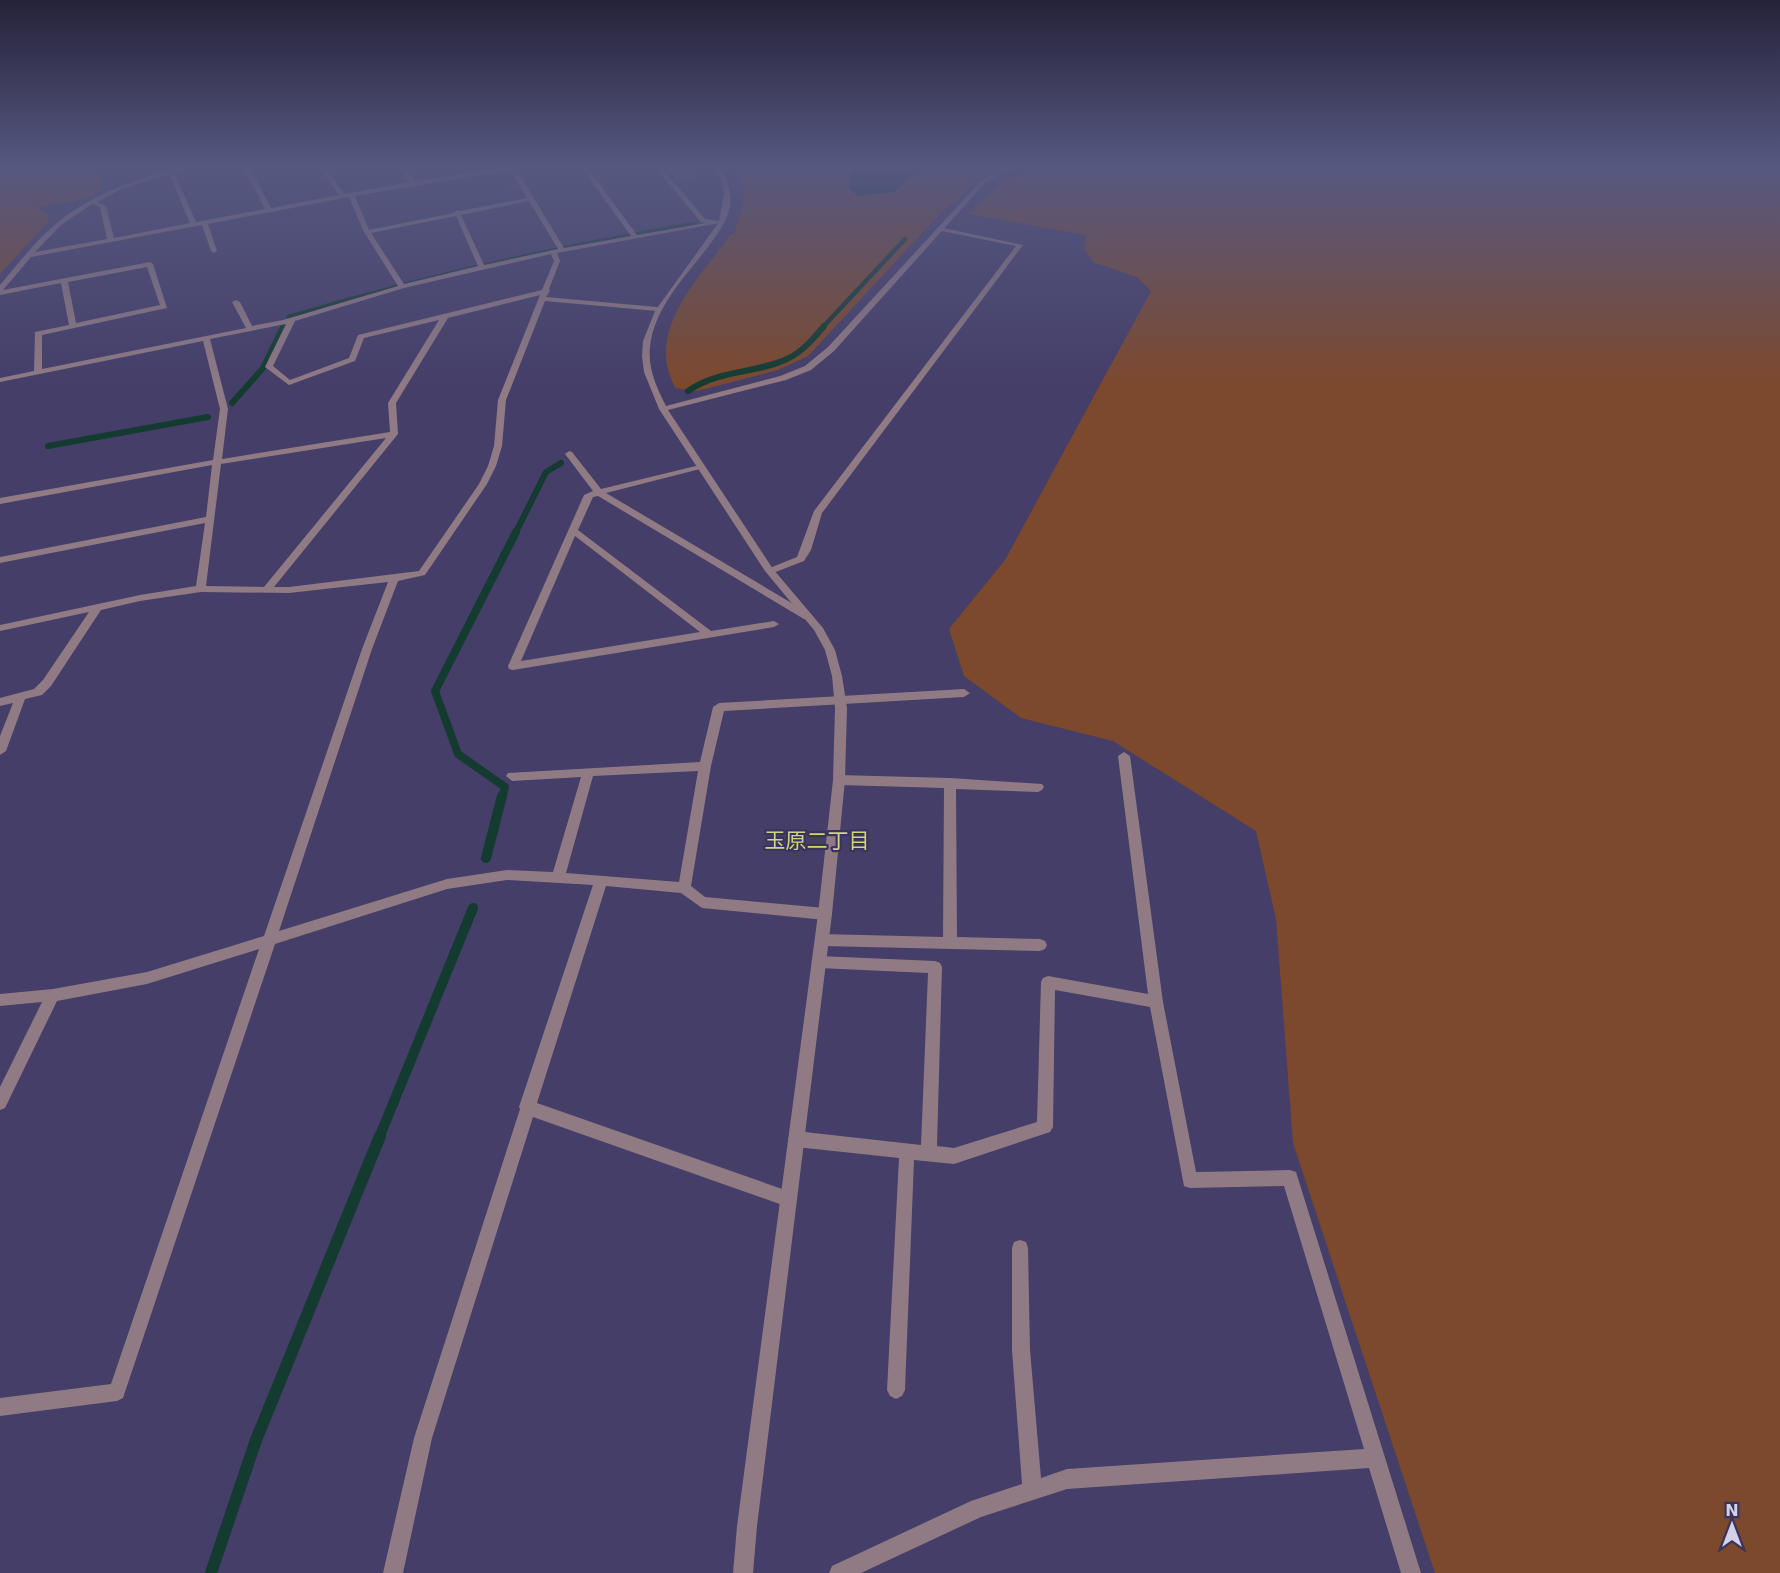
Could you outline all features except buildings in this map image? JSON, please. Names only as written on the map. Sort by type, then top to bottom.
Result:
[{"type":"street","points":[[0,291],[44,240]]},
{"type":"street","points":[[31,255],[109,240]]},
{"type":"street","points":[[210,240],[214,251]]},
{"type":"street","points":[[372,240],[401,285]]},
{"type":"street","points":[[470,240],[481,265]]},
{"type":"street","points":[[556,240],[561,248]]},
{"type":"street","points":[[0,380],[250,329],[292,319],[401,285],[481,265],[603,240]]},
{"type":"street","points":[[708,240],[657,309],[645,346],[645,363],[649,380],[663,409],[770,571],[808,617],[830,650],[840,700],[839,780],[825,914],[747,1526],[743,1573]]},
{"type":"street","points":[[663,409],[783,378],[808,368],[831,349],[929,240]]},
{"type":"street","points":[[770,571],[801,559],[817,513],[1020,244],[1001,240]]},
{"type":"street","points":[[0,628],[140,598],[201,589],[289,590],[422,573],[483,484],[498,446],[502,400],[557,261],[553,252]]},
{"type":"street","points":[[0,291],[150,264],[164,306],[38,334],[38,372]]},
{"type":"street","points":[[64,281],[72,326]]},
{"type":"street","points":[[292,319],[269,367],[289,383],[352,359],[361,337],[545,295],[657,309]]},
{"type":"street","points":[[236,302],[250,329]]},
{"type":"street","points":[[267,589],[394,434],[392,403],[445,316]]},
{"type":"street","points":[[201,589],[224,409],[206,338]]},
{"type":"street","points":[[0,501],[218,462],[394,434]]},
{"type":"street","points":[[569,454],[598,492],[808,617]]},
{"type":"street","points":[[701,465],[589,495],[513,666],[774,624]]},
{"type":"street","points":[[0,560],[210,519]]},
{"type":"street","points":[[573,530],[709,634]]},
{"type":"street","points":[[0,1407],[117,1392],[367,649],[394,578]]},
{"type":"street","points":[[0,702],[38,692],[48,683],[97,608]]},
{"type":"street","points":[[684,888],[705,766],[719,706],[964,693]]},
{"type":"street","points":[[0,751],[20,698]]},
{"type":"street","points":[[1124,756],[1156,1002],[1190,1180],[1290,1178],[1411,1573]]},
{"type":"street","points":[[512,776],[705,766]]},
{"type":"street","points":[[558,878],[588,772]]},
{"type":"street","points":[[839,780],[1038,787]]},
{"type":"street","points":[[950,783],[950,943]]},
{"type":"street","points":[[0,1000],[53,995],[147,978],[268,942],[447,884],[507,875],[602,880],[684,888],[702,902],[825,914]]},
{"type":"street","points":[[393,1573],[423,1438],[527,1107],[602,880]]},
{"type":"street","points":[[822,940],[1041,945]]},
{"type":"street","points":[[819,962],[935,967],[929,1153]]},
{"type":"street","points":[[796,1139],[954,1156],[1045,1127],[1048,982],[1156,1002]]},
{"type":"street","points":[[0,1103],[53,995]]},
{"type":"street","points":[[527,1107],[788,1199]]},
{"type":"street","points":[[896,1390],[908,1150]]},
{"type":"street","points":[[1020,1248],[1021,1350],[1032,1490]]},
{"type":"street","points":[[839,1573],[978,1508],[1067,1479],[1376,1458]]},
{"type":"shaded area","points":[[0,240],[31,240],[0,274]]},
{"type":"shaded area","points":[[726,240],[915,240],[808,356],[778,370],[697,391],[675,388],[666,356],[667,339],[672,323],[688,291]]},
{"type":"shaded area","points":[[1085,240],[1780,240],[1780,1573],[1435,1573],[1293,1143],[1276,919],[1256,831],[1113,741],[1021,718],[964,676],[949,629],[1005,560],[1151,291],[1137,277],[1093,262],[1084,248]]},
{"type":"waterway","points":[[289,317],[339,302],[491,264],[606,240]]},
{"type":"waterway","points":[[822,328],[904,240]]},
{"type":"waterway","points":[[688,391],[712,379],[764,367],[789,358],[804,348],[824,326]]},
{"type":"waterway","points":[[232,403],[263,368],[283,327]]},
{"type":"waterway","points":[[48,446],[208,417]]},
{"type":"waterway","points":[[516,532],[546,472],[561,463]]},
{"type":"waterway","points":[[502,798],[505,787],[458,754],[435,691],[516,532]]},
{"type":"waterway","points":[[486,858],[502,796]]},
{"type":"waterway","points":[[379,1138],[473,908]]},
{"type":"waterway","points":[[211,1573],[256,1440],[380,1136]]},
{"type":"district","name":"玉原二丁目","points":[[817,841]]}]
